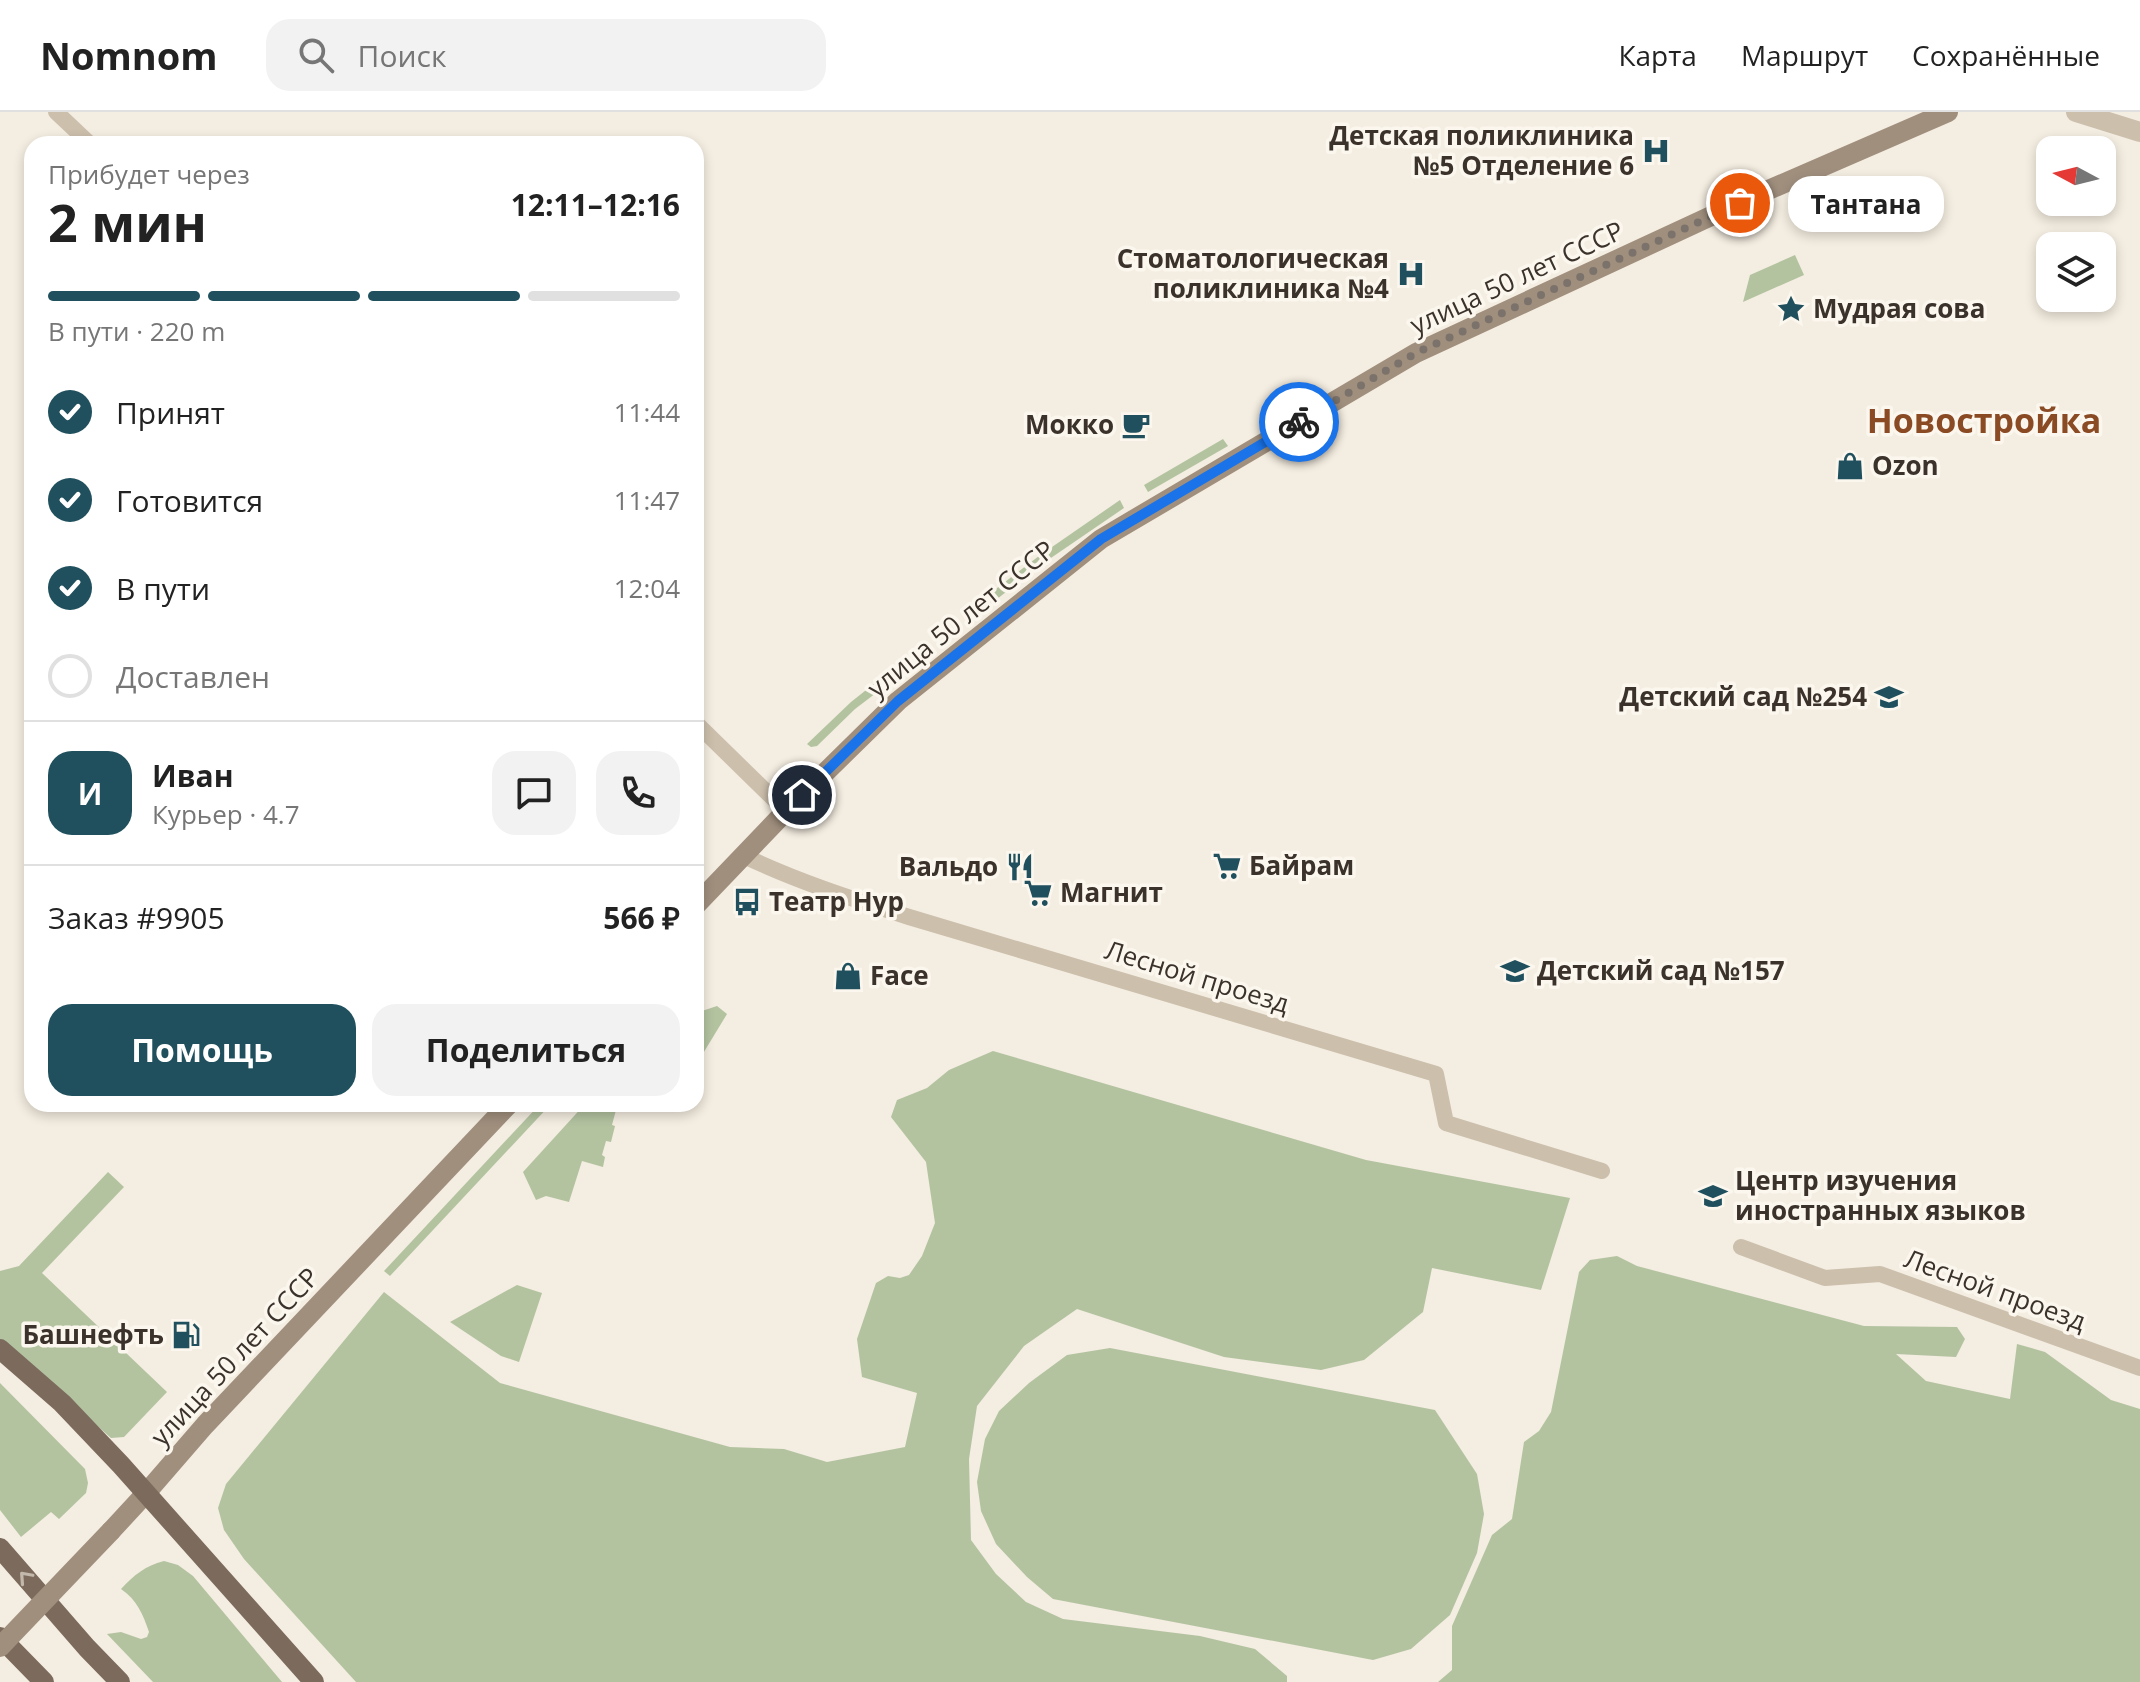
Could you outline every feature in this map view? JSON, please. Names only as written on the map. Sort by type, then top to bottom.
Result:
[{"type":"main road","name":"улица 50 лет СССР","points":[[704,896],[898,701],[1101,539],[1416,353],[1750,198],[1948,112]]},
{"type":"main road","name":"улица 50 лет СССР","points":[[0,1647],[501,1112]]},
{"type":"main road","points":[[0,1349],[62,1403],[147,1492],[314,1682]]},
{"type":"main road","points":[[0,1548],[120,1682]]},
{"type":"main road","points":[[0,1637],[44,1682]]},
{"type":"street","points":[[56,112],[82,136]]},
{"type":"street","points":[[2076,112],[2140,132]]},
{"type":"street","points":[[704,731],[786,811]]},
{"type":"street","name":"Лесной проезд","points":[[742,855],[830,892],[1436,1074],[1446,1123],[1602,1171]]},
{"type":"street","name":"Лесной проезд","points":[[1741,1247],[1825,1278],[1880,1274],[2140,1368]]},
{"type":"green space","points":[[1795,255],[1804,275],[1743,302],[1750,275]]},
{"type":"green space","points":[[1223,439],[1228,446],[1148,492],[1144,485]]},
{"type":"green space","points":[[1120,500],[1124,508],[1045,562],[975,616],[967,611],[1039,556]]},
{"type":"green space","points":[[885,675],[888,684],[855,709],[817,746],[807,744],[851,702]]},
{"type":"green space","points":[[717,1006],[727,1014],[704,1052],[704,1010]]},
{"type":"green space","points":[[993,1051],[1366,1160],[1570,1198],[1541,1290],[1432,1268],[1423,1312],[1364,1360],[1321,1370],[1224,1357],[1077,1309],[1024,1346],[977,1406],[969,1459],[971,1540],[996,1574],[1026,1602],[1063,1619],[1200,1636],[1255,1649],[1287,1676],[1287,1682],[356,1682],[244,1559],[224,1530],[218,1508],[226,1484],[384,1292],[500,1383],[730,1447],[784,1449],[827,1462],[905,1447],[917,1393],[862,1377],[857,1339],[876,1283],[888,1276],[900,1278],[909,1275],[922,1256],[935,1223],[926,1162],[891,1117],[897,1100],[927,1088],[949,1070]]},
{"type":"green space","points":[[533,1112],[544,1112],[390,1276],[384,1271]]},
{"type":"green space","points":[[578,1112],[615,1112],[611,1142],[606,1141],[602,1155],[605,1157],[603,1167],[582,1161],[569,1202],[546,1196],[536,1200],[523,1172]]},
{"type":"green space","points":[[108,1172],[124,1187],[42,1273],[167,1392],[124,1437],[111,1438],[0,1340],[0,1271],[19,1266]]},
{"type":"green space","points":[[1617,1256],[1637,1266],[1864,1326],[1957,1327],[1965,1339],[1956,1357],[1896,1354],[1926,1381],[2010,1399],[2017,1344],[2045,1352],[2111,1400],[2140,1409],[2140,1682],[1438,1682],[1452,1670],[1452,1626],[1492,1535],[1512,1519],[1524,1442],[1539,1431],[1551,1412],[1579,1272],[1590,1260]]},
{"type":"green space","points":[[517,1285],[542,1293],[519,1362],[501,1356],[450,1322]]},
{"type":"green space","points":[[1110,1348],[1435,1410],[1477,1474],[1484,1514],[1477,1553],[1450,1615],[1411,1649],[1373,1660],[1053,1599],[996,1544],[981,1511],[977,1482],[985,1439],[999,1411],[1029,1383],[1067,1355]]},
{"type":"green space","points":[[0,1383],[85,1469],[88,1483],[86,1493],[59,1519],[51,1512],[21,1537],[0,1510]]},
{"type":"green space","points":[[164,1561],[178,1565],[193,1576],[282,1682],[153,1682],[107,1634],[121,1632],[141,1639],[147,1637],[149,1632],[139,1608],[121,1589],[140,1572]]},
{"type":"way so far","points":[[1299,422],[1416,353],[1740,203]]},
{"type":"place","name":"Детская поликлиника №5 Отделение 6","points":[[1656,151]]},
{"type":"place","name":"Тантана","points":[[1740,203]]},
{"type":"place","name":"Стоматологическая поликлиника №4","points":[[1411,274]]},
{"type":"place","name":"Мудрая сова","points":[[1791,309]]},
{"type":"place","name":"Мокко","points":[[1136,425]]},
{"type":"place","name":"Ozon","points":[[1850,466]]},
{"type":"place","name":"Детский сад №254","points":[[1889,697]]},
{"type":"place","name":"Байрам","points":[[1227,866]]},
{"type":"place","name":"Вальдо","points":[[1020,867]]},
{"type":"place","name":"Магнит","points":[[1038,893]]},
{"type":"place","name":"Театр Нур","points":[[747,902]]},
{"type":"place","name":"Детский сад №157","points":[[1515,971]]},
{"type":"place","name":"Face","points":[[848,976]]},
{"type":"place","name":"Центр изучения иностранных языков","points":[[1713,1196]]},
{"type":"place","name":"Башнефть","points":[[186,1335]]},
{"type":"district","name":"Новостройка","points":[[1984,421]]},
{"type":"route","points":[[802,795],[898,701],[1101,539],[1299,422]]}]
